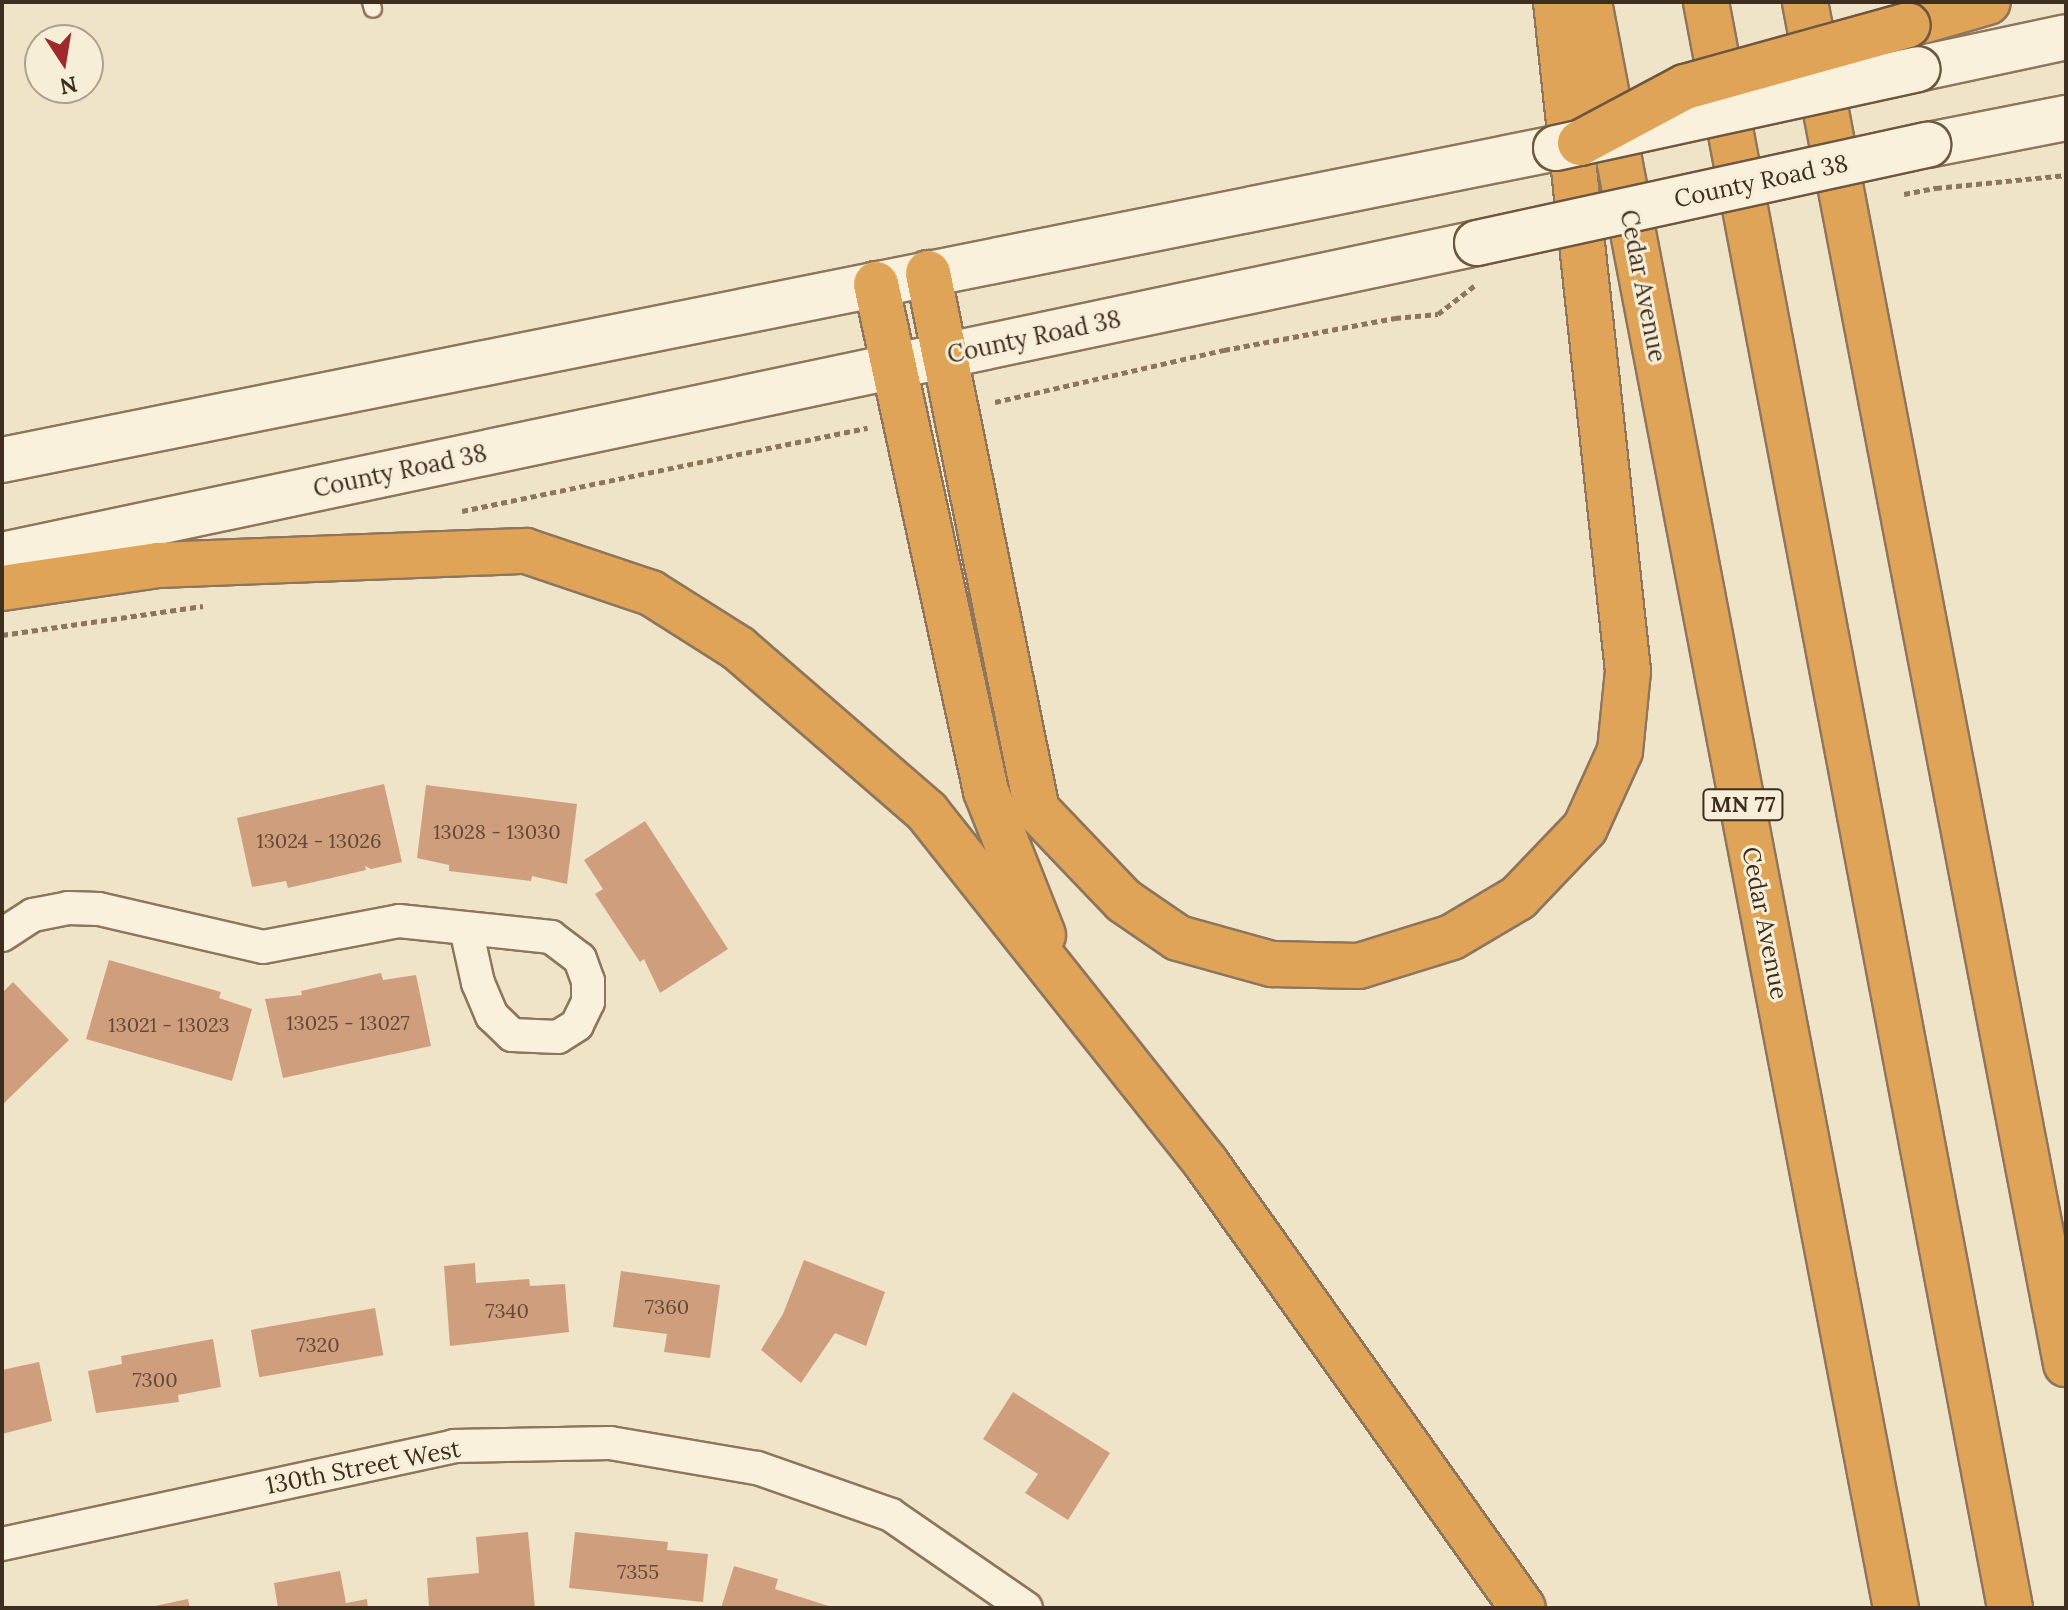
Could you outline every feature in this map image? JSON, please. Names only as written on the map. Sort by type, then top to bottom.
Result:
[{"type":"highway","points":[[928,273],[1037,810],[1124,901],[1178,938],[1272,964],[1359,966],[1452,937],[1518,898],[1585,828],[1620,751],[1628,671],[1556,2]]},
{"type":"highway","name":"Cedar Avenue","points":[[1589,2],[1896,1608]]},
{"type":"highway","points":[[1706,2],[2010,1608]]},
{"type":"highway","points":[[1805,2],[2066,1364]]},
{"type":"highway","points":[[1580,143],[1685,87],[1988,2]]},
{"type":"highway","points":[[876,284],[986,791],[1064,985]]},
{"type":"highway","points":[[2,588],[158,565],[526,551],[651,593],[738,648],[927,812],[1206,1163],[1523,1608]]},
{"type":"main road","points":[[2,460],[1580,143],[2066,37]]},
{"type":"main road","name":"County Road 38","points":[[2,555],[945,356],[1481,263],[1928,145],[2066,118]]},
{"type":"street","points":[[2,935],[33,915],[68,908],[99,909],[263,947],[399,921],[466,929]]},
{"type":"street","name":"130th Street West","points":[[2,1544],[454,1446],[610,1443],[757,1468],[891,1515],[1026,1608]]},
{"type":"path","points":[[1936,188],[2066,175]]},
{"type":"path","points":[[956,408],[1224,350],[1438,314],[1481,263]]},
{"type":"path","points":[[438,554],[444,524],[454,513],[905,419]]},
{"type":"path","points":[[2,635],[216,605]]},
{"type":"building","points":[[384,784],[402,862],[371,869],[365,866],[366,870],[288,888],[286,881],[252,887],[237,818]]},
{"type":"building","points":[[426,785],[577,804],[567,884],[532,876],[531,881],[449,871],[449,865],[417,858]]},
{"type":"building","points":[[645,821],[728,949],[660,993],[644,959],[640,962],[595,894],[603,889],[584,860]]},
{"type":"building","points":[[109,960],[221,992],[219,998],[252,1009],[232,1081],[86,1039]]},
{"type":"building","points":[[381,973],[383,980],[416,975],[431,1046],[283,1078],[265,999],[302,995],[301,991]]},
{"type":"building","points":[[13,982],[69,1040],[2,1105],[2,993]]},
{"type":"building","points":[[804,1260],[885,1292],[866,1346],[835,1333],[801,1383],[761,1350],[783,1314]]},
{"type":"building","points":[[475,1263],[476,1283],[529,1279],[530,1286],[565,1284],[569,1332],[450,1346],[444,1266]]},
{"type":"building","points":[[621,1271],[720,1285],[710,1358],[664,1352],[667,1334],[613,1327]]},
{"type":"building","points":[[375,1308],[383,1355],[259,1377],[251,1330]]},
{"type":"building","points":[[213,1339],[221,1387],[178,1395],[179,1402],[96,1413],[88,1371],[122,1364],[121,1356]]},
{"type":"building","points":[[39,1362],[52,1421],[2,1434],[2,1370]]},
{"type":"building","points":[[1013,1392],[1110,1453],[1068,1520],[1025,1493],[1038,1474],[983,1439]]},
{"type":"building","points":[[528,1532],[535,1608],[429,1608],[427,1578],[479,1573],[476,1537]]},
{"type":"building","points":[[575,1532],[668,1542],[667,1550],[708,1554],[703,1602],[569,1588]]},
{"type":"building","points":[[734,1566],[778,1579],[775,1589],[835,1608],[721,1608]]},
{"type":"building","points":[[340,1571],[346,1603],[367,1599],[368,1608],[278,1608],[274,1583]]},
{"type":"building","points":[[188,1599],[190,1608],[150,1608],[150,1607]]}]
